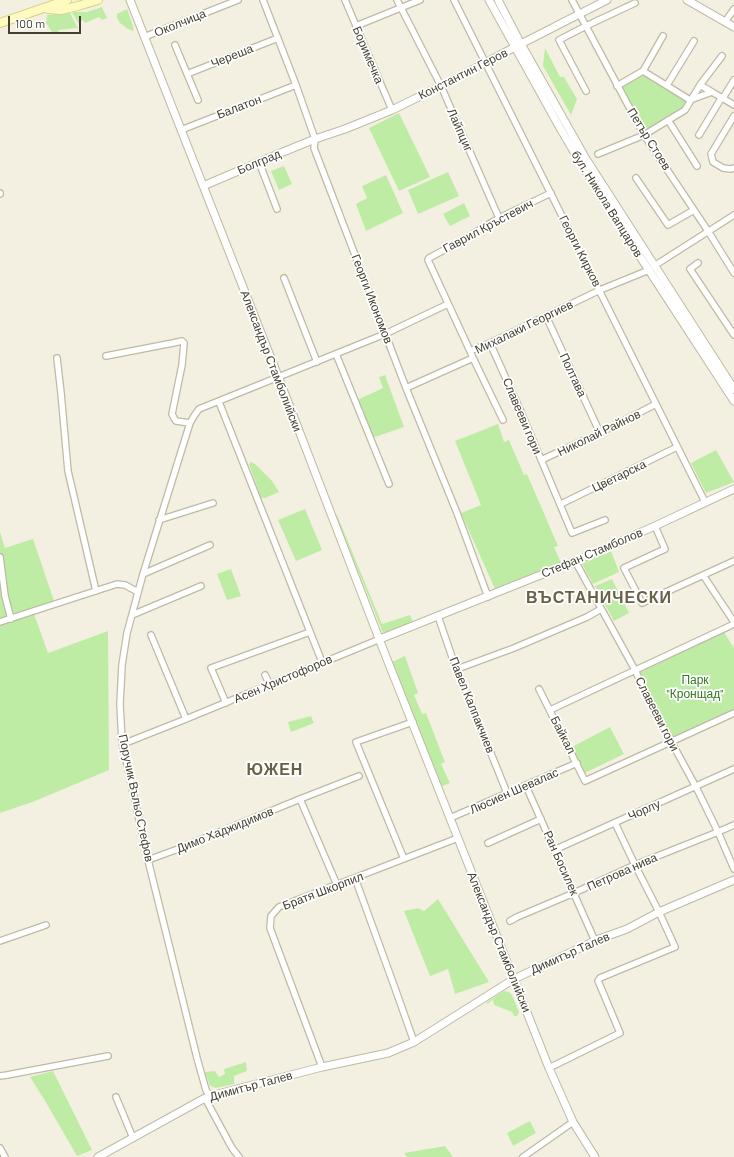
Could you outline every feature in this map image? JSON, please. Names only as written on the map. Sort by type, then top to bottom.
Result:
[{"type":"main road","points":[[0,23],[67,0]]},
{"type":"main road","points":[[43,9],[61,10],[98,0]]},
{"type":"street","name":"Александър Стамболийски","points":[[130,0],[549,1068],[573,1122],[596,1157]]},
{"type":"street","name":"Околчица","points":[[144,37],[238,0]]},
{"type":"street","name":"Георги Икономов","points":[[262,0],[296,85],[315,139],[314,148],[406,388],[457,513],[488,597]]},
{"type":"street","name":"Боримечка","points":[[345,0],[392,110]]},
{"type":"street","name":"Лайпциг","points":[[397,0],[441,86],[499,218]]},
{"type":"street","points":[[356,26],[420,0]]},
{"type":"street","name":"Георги Кирков","points":[[454,0],[705,502]]},
{"type":"street","name":"бул. Никола Вапцаров","points":[[489,0],[518,46],[580,162],[734,389]]},
{"type":"street","name":"бул. Никола Вапцаров","points":[[498,0],[518,46]]},
{"type":"street","name":"Петър Стоев","points":[[572,0],[644,134],[734,273]]},
{"type":"street","name":"Константин Геров","points":[[315,139],[345,129],[392,110],[485,64],[607,0]]},
{"type":"street","points":[[687,0],[734,27]]},
{"type":"street","points":[[586,91],[559,40],[636,3]]},
{"type":"street","points":[[725,22],[734,9]]},
{"type":"street","points":[[617,86],[643,71],[663,36]]},
{"type":"street","name":"Череша","points":[[187,74],[278,38]]},
{"type":"street","points":[[667,85],[694,41]]},
{"type":"street","points":[[175,45],[198,100]]},
{"type":"street","points":[[598,154],[644,134],[685,110],[700,85],[722,56]]},
{"type":"street","points":[[643,71],[690,100]]},
{"type":"street","points":[[699,135],[734,80]]},
{"type":"street","name":"Балатон","points":[[181,130],[296,85]]},
{"type":"street","points":[[700,85],[734,105]]},
{"type":"street","points":[[690,100],[712,92]]},
{"type":"street","points":[[734,116],[711,154],[714,162],[724,168],[734,168]]},
{"type":"street","points":[[668,120],[697,166]]},
{"type":"street","name":"Болград","points":[[203,186],[315,139]]},
{"type":"street","points":[[259,162],[277,209]]},
{"type":"street","points":[[636,178],[668,225],[694,210]]},
{"type":"street","name":"Гаврил Кръстевич","points":[[448,304],[428,260],[431,256],[462,241],[499,218],[551,193]]},
{"type":"street","name":"Михалаки Георгиев","points":[[406,388],[473,358],[470,351],[490,344],[600,290],[651,268],[734,215]]},
{"type":"street","points":[[698,263],[690,269],[734,335]]},
{"type":"street","name":"бул. Никола Вапцаров","points":[[651,268],[734,401]]},
{"type":"street","points":[[284,278],[317,362]]},
{"type":"street","points":[[322,662],[219,402],[278,376],[317,362],[385,334],[448,304],[470,351]]},
{"type":"street","name":"Полтава","points":[[546,316],[600,433]]},
{"type":"street","points":[[106,356],[173,343],[184,343],[182,365],[172,414],[176,421],[190,423]]},
{"type":"street","name":"Славееви гори","points":[[490,344],[561,504],[572,533],[605,520]]},
{"type":"street","points":[[336,354],[389,484]]},
{"type":"street","points":[[57,358],[68,471],[96,591]]},
{"type":"street","points":[[473,358],[502,420]]},
{"type":"street","name":"Поручик Въльо Стефов","points":[[219,402],[199,409],[190,423],[159,520],[132,615],[122,665],[120,704],[122,742],[148,860],[197,1058],[208,1097],[232,1148],[239,1157]]},
{"type":"street","name":"Николай Райнов","points":[[541,460],[600,433],[656,404]]},
{"type":"street","name":"Цветарска","points":[[561,504],[678,447]]},
{"type":"street","name":"Стефан Стамболов","points":[[380,640],[575,561],[655,526],[734,488]]},
{"type":"street","points":[[159,520],[213,503]]},
{"type":"street","points":[[655,526],[665,549],[624,568],[642,603],[734,561]]},
{"type":"street","points":[[143,574],[210,545]]},
{"type":"street","points":[[0,557],[5,596],[11,619]]},
{"type":"street","name":"Славееви гори","points":[[575,561],[635,670],[650,703],[696,787],[734,869]]},
{"type":"street","points":[[550,710],[734,623],[703,575]]},
{"type":"street","points":[[0,622],[117,584],[125,585],[138,592]]},
{"type":"street","points":[[132,615],[201,586]]},
{"type":"street","points":[[458,669],[514,648],[587,617],[601,609]]},
{"type":"street","name":"Павел Калпакчиев","points":[[438,616],[507,793]]},
{"type":"street","points":[[226,702],[211,668],[310,632]]},
{"type":"street","points":[[151,635],[186,719]]},
{"type":"street","name":"Асен Христофоров","points":[[122,742],[128,742],[322,662],[380,640]]},
{"type":"street","points":[[265,675],[269,683],[268,685]]},
{"type":"street","name":"Байкал","points":[[539,689],[585,781],[670,741]]},
{"type":"street","points":[[670,741],[734,712]]},
{"type":"street","points":[[404,859],[356,742],[413,722]]},
{"type":"street","name":"Люсиен Шевалас","points":[[450,818],[577,763]]},
{"type":"street","name":"Чорлу","points":[[554,850],[734,769]]},
{"type":"street","name":"Димо Хаджидимов","points":[[148,860],[178,850],[359,776]]},
{"type":"street","name":"Ран Босилек","points":[[526,786],[595,941]]},
{"type":"street","points":[[300,799],[337,885]]},
{"type":"street","points":[[488,843],[541,819]]},
{"type":"street","points":[[549,1068],[620,1033],[599,983],[598,980],[600,978],[675,947],[615,823]]},
{"type":"street","name":"Петрова нива","points":[[510,921],[634,865],[734,825]]},
{"type":"street","name":"Братя Шкорпил","points":[[322,1067],[270,928],[271,916],[279,907],[458,838]]},
{"type":"street","points":[[355,878],[414,1042]]},
{"type":"street","name":"Димитър Талев","points":[[98,1157],[208,1097],[322,1067],[388,1053],[414,1042],[514,979],[595,941],[627,929],[659,912],[734,880]]},
{"type":"street","points":[[0,941],[46,925]]},
{"type":"street","points":[[0,1076],[108,1056]]},
{"type":"street","points":[[116,1097],[133,1138]]},
{"type":"street","points":[[523,1157],[573,1122]]},
{"type":"street","points":[[0,1148],[5,1157]]},
{"type":"green space","points":[[102,7],[107,18],[102,20],[99,17],[85,23],[83,20],[78,23],[72,12],[87,12]]},
{"type":"green space","points":[[127,9],[134,29],[133,31],[120,23],[117,18],[117,14]]},
{"type":"green space","points":[[70,13],[78,28],[58,30],[59,34],[52,32],[46,23],[47,15]]},
{"type":"green space","points":[[545,48],[560,77],[564,77],[577,99],[571,115],[543,66]]},
{"type":"green space","points":[[643,71],[690,100],[685,110],[644,135],[617,86]]},
{"type":"green space","points":[[399,113],[430,177],[399,191],[369,128]]},
{"type":"green space","points":[[284,166],[292,184],[279,190],[271,171]]},
{"type":"green space","points":[[448,172],[459,196],[418,214],[408,190]]},
{"type":"green space","points":[[386,175],[403,213],[366,231],[356,204],[367,198],[362,186]]},
{"type":"green space","points":[[464,203],[470,216],[450,226],[443,214]]},
{"type":"green space","points":[[385,375],[404,427],[372,438],[357,400],[383,388],[379,377]]},
{"type":"green space","points":[[498,424],[504,442],[509,440],[524,475],[527,474],[558,546],[554,547],[561,563],[495,589],[461,513],[481,505],[455,441]]},
{"type":"green space","points":[[716,450],[734,482],[706,493],[691,463]]},
{"type":"green space","points":[[251,462],[255,464],[272,481],[279,492],[265,498],[261,498],[249,464]]},
{"type":"green space","points":[[305,509],[322,550],[296,561],[278,520]]},
{"type":"green space","points":[[337,515],[382,624],[410,615],[413,622],[383,633],[336,516]]},
{"type":"green space","points":[[0,532],[5,548],[33,539],[54,601],[34,614],[48,653],[108,631],[109,770],[35,801],[0,813]]},
{"type":"green space","points":[[611,551],[619,572],[593,584],[582,564]]},
{"type":"green space","points":[[231,569],[241,596],[227,600],[217,574]]},
{"type":"green space","points":[[612,579],[629,613],[614,621],[595,586]]},
{"type":"green space","name":"Парк \"Кронщад\"","points":[[724,632],[734,648],[734,709],[671,738],[639,673]]},
{"type":"green space","points":[[405,656],[418,693],[414,695],[422,714],[426,713],[445,762],[441,764],[450,783],[440,787],[392,662]]},
{"type":"green space","points":[[311,716],[314,723],[291,732],[288,722]]},
{"type":"green space","points":[[610,727],[624,754],[585,773],[572,747]]},
{"type":"green space","points":[[438,899],[489,982],[455,994],[448,969],[430,976],[404,911],[418,908],[424,911]]},
{"type":"green space","points":[[504,991],[509,992],[512,995],[519,1012],[517,1016],[514,1016],[512,1012],[494,1005],[493,1000],[487,1004],[487,1002]]},
{"type":"green space","points":[[246,1062],[247,1071],[234,1076],[234,1084],[216,1088],[210,1086],[205,1072],[215,1071],[219,1077],[225,1074],[224,1069]]},
{"type":"green space","points":[[53,1071],[92,1150],[77,1156],[30,1077]]},
{"type":"green space","points":[[530,1121],[536,1133],[513,1146],[507,1133]]},
{"type":"green space","points":[[445,1146],[453,1157],[407,1157],[404,1153]]},
{"type":"district","name":"ВЪСТАНИЧЕСКИ","points":[[599,598]]},
{"type":"district","name":"ЮЖЕН","points":[[275,770]]}]
